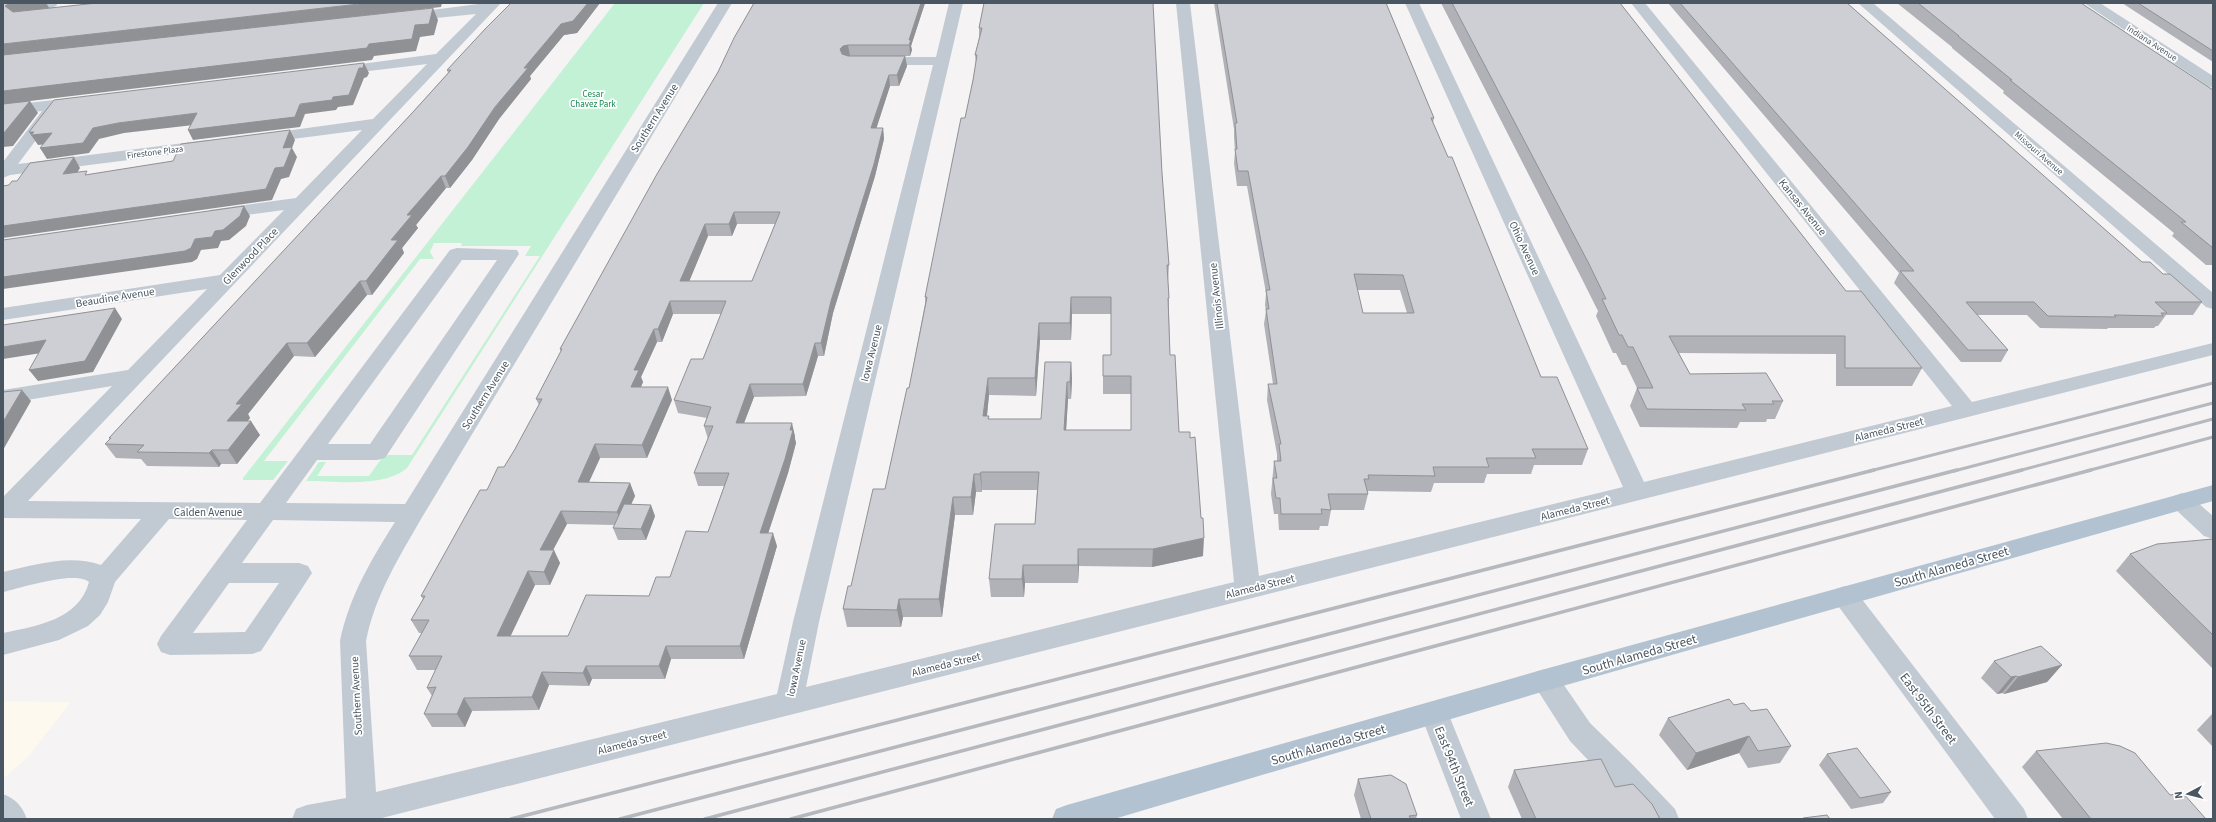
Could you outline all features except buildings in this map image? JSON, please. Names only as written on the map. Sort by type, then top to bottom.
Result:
[{"type":"main road","name":"South Alameda Street","points":[[1067,819],[1545,680],[2213,493]]},
{"type":"street","name":"Southern Avenue","points":[[363,814],[353,641],[356,621],[372,582],[412,513],[725,3]]},
{"type":"street","name":"Iowa Avenue","points":[[789,703],[808,615],[956,3]]},
{"type":"street","name":"Illinois Avenue","points":[[1183,3],[1248,589]]},
{"type":"street","name":"Ohio Avenue","points":[[1412,3],[1637,492]]},
{"type":"street","name":"Kansas Avenue","points":[[1638,3],[1967,410]]},
{"type":"street","name":"Missouri Avenue","points":[[1865,3],[2213,303]]},
{"type":"street","name":"Indiana Avenue","points":[[2091,3],[2213,83]]},
{"type":"street","points":[[395,18],[492,5]]},
{"type":"street","name":"Glenwood Place","points":[[4,509],[136,375],[492,5]]},
{"type":"street","points":[[3,25],[20,18],[54,8]]},
{"type":"street","points":[[322,72],[441,58]]},
{"type":"street","points":[[864,61],[941,61]]},
{"type":"street","points":[[3,111],[94,100]]},
{"type":"street","points":[[4,172],[54,104]]},
{"type":"street","points":[[246,140],[379,123]]},
{"type":"street","name":"Firestone Plaza","points":[[4,172],[223,143]]},
{"type":"street","points":[[200,216],[303,202]]},
{"type":"street","points":[[222,573],[299,573],[252,643],[170,644],[310,452],[457,254],[510,254],[377,452],[310,452]]},
{"type":"street","name":"Beaudine Avenue","points":[[3,314],[227,280]]},
{"type":"street","name":"Alameda Street","points":[[307,819],[363,814],[789,703],[2213,349]]},
{"type":"street","points":[[3,397],[136,375]]},
{"type":"street","points":[[2182,502],[2213,530]]},
{"type":"street","name":"Calden Avenue","points":[[4,509],[161,512],[412,513]]},
{"type":"street","points":[[3,644],[46,634],[73,622],[87,610],[96,599],[103,579],[161,512]]},
{"type":"street","points":[[3,582],[77,569],[93,570],[103,579]]},
{"type":"street","name":"East 95th Street","points":[[1845,596],[2013,819]]},
{"type":"street","points":[[1545,680],[1580,732],[1621,772],[1664,819]]},
{"type":"street","name":"East 94th Street","points":[[1434,713],[1476,819]]},
{"type":"street","points":[[3,808],[12,819]]},
{"type":"shaded area","points":[[3,701],[71,702],[28,757],[3,779]]},
{"type":"green space","name":"Cesar Chavez Park","points":[[615,3],[704,3],[407,468],[397,474],[372,481],[306,481],[319,462],[326,462],[317,476],[369,476],[384,455],[412,455],[540,256],[525,256],[531,246],[461,246],[462,243],[434,243],[430,252],[434,259],[420,259],[264,461],[288,461],[273,480],[243,480],[243,478]]},
{"type":"railway","points":[[1870,471],[2213,383]]},
{"type":"railway","points":[[1954,471],[2213,403]]},
{"type":"railway","points":[[2018,471],[2213,419]]},
{"type":"railway","points":[[2087,471],[2213,437]]},
{"type":"railway","points":[[511,819],[1874,470]]},
{"type":"railway","points":[[620,819],[1957,470]]},
{"type":"railway","points":[[705,819],[2022,470]]},
{"type":"railway","points":[[791,819],[2091,470]]}]
